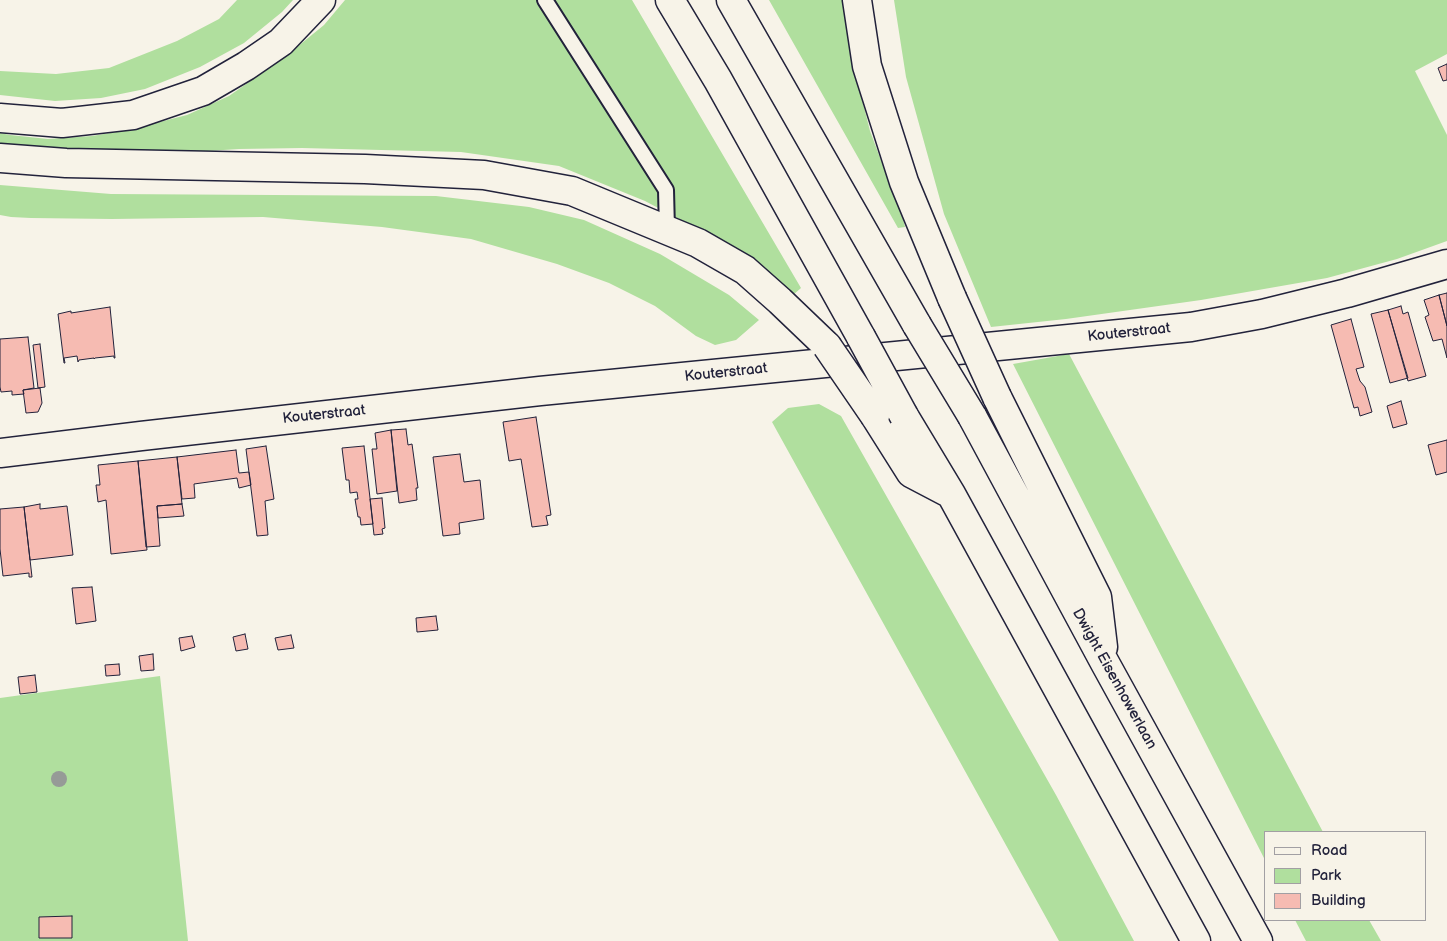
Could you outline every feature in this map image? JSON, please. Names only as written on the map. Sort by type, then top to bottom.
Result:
[{"type":"main road","points":[[0,118],[62,123],[133,115],[204,91],[281,42],[320,0]]},
{"type":"main road","points":[[670,0],[718,80],[904,416],[951,494],[1196,941]]},
{"type":"main road","name":"Dwight Eisenhowerlaan","points":[[731,0],[972,416],[1258,941]]},
{"type":"main road","points":[[857,0],[868,66],[904,182],[952,298],[998,397],[1097,597],[1105,663]]},
{"type":"main road","points":[[0,158],[66,163],[365,169],[484,174],[572,191],[698,243],[745,270],[827,346],[911,473],[951,494]]},
{"type":"main road","name":"Kouterstraat","points":[[0,454],[141,436],[540,391],[1191,326],[1262,314],[1347,293],[1447,264]]},
{"type":"lane","points":[[545,0],[666,190],[667,230]]},
{"type":"green space","points":[[237,0],[293,0],[282,12],[244,43],[200,67],[145,89],[101,98],[55,101],[0,95],[0,71],[56,74],[109,68],[177,41],[219,19]]},
{"type":"green space","points":[[345,0],[632,0],[801,288],[793,295],[736,249],[645,201],[559,166],[461,152],[302,148],[176,153],[73,152],[0,146],[0,133],[48,139],[92,136],[128,130],[187,115],[229,96],[286,56],[324,25]]},
{"type":"green space","points":[[769,0],[844,0],[854,67],[870,131],[905,227],[898,228]]},
{"type":"green space","points":[[894,0],[1447,0],[1447,54],[1415,71],[1447,135],[1447,241],[1397,259],[1327,278],[1201,300],[1066,319],[991,327],[944,214],[906,77]]},
{"type":"green space","points":[[0,185],[111,194],[436,196],[529,207],[584,220],[660,254],[729,295],[759,320],[736,340],[715,345],[696,336],[655,306],[609,283],[557,264],[471,239],[382,227],[263,217],[112,219],[11,217],[0,215]]},
{"type":"green space","points":[[1069,354],[1322,831],[1264,831],[1264,858],[1013,364]]},
{"type":"green space","points":[[819,404],[841,416],[1056,795],[1134,941],[1059,941],[772,422],[788,408]]},
{"type":"green space","points":[[160,676],[188,941],[0,941],[0,698]]},
{"type":"green space","points":[[1296,921],[1370,921],[1381,941],[1306,941]]},
{"type":"building","points":[[1447,64],[1447,80],[1443,81],[1438,68]]},
{"type":"building","points":[[1447,293],[1447,326],[1439,295]]},
{"type":"building","points":[[1439,295],[1447,326],[1447,358],[1442,339],[1433,341],[1425,317],[1429,315],[1424,300]]},
{"type":"building","points":[[1401,306],[1403,314],[1408,312],[1426,376],[1408,381],[1388,310]]},
{"type":"building","points":[[110,307],[115,358],[114,356],[94,358],[79,360],[78,362],[77,356],[64,358],[64,363],[58,314]]},
{"type":"building","points":[[1388,310],[1408,378],[1390,383],[1371,314]]},
{"type":"building","points":[[1351,319],[1364,367],[1356,369],[1360,381],[1365,387],[1372,412],[1360,416],[1358,407],[1354,408],[1331,325]]},
{"type":"building","points":[[28,337],[34,388],[23,390],[24,394],[12,395],[12,391],[1,392],[0,339]]},
{"type":"building","points":[[40,344],[45,387],[38,388],[33,345]]},
{"type":"building","points":[[40,388],[42,403],[38,412],[26,413],[23,390]]},
{"type":"building","points":[[1401,401],[1407,424],[1393,428],[1387,406]]},
{"type":"building","points":[[536,417],[551,515],[546,516],[548,525],[532,527],[521,459],[509,461],[503,422]]},
{"type":"building","points":[[406,429],[408,445],[412,444],[418,488],[416,488],[417,500],[399,503],[391,430]]},
{"type":"building","points":[[391,430],[397,491],[377,494],[372,449],[377,449],[375,433]]},
{"type":"building","points":[[1447,440],[1447,472],[1436,475],[1428,445]]},
{"type":"building","points":[[266,446],[274,499],[265,501],[268,535],[257,536],[246,449]]},
{"type":"building","points":[[364,446],[373,524],[361,525],[355,499],[358,499],[357,492],[350,493],[349,480],[346,480],[342,448]]},
{"type":"building","points":[[236,450],[239,473],[249,472],[251,485],[239,488],[237,478],[194,484],[195,498],[182,499],[177,457]]},
{"type":"building","points":[[460,454],[464,482],[480,480],[484,519],[459,523],[460,534],[443,536],[433,457]]},
{"type":"building","points":[[177,457],[182,504],[157,506],[160,546],[146,547],[138,461]]},
{"type":"building","points":[[138,461],[147,550],[111,554],[106,500],[98,502],[96,485],[100,485],[98,465]]},
{"type":"building","points":[[382,498],[385,528],[382,529],[383,534],[374,535],[370,499]]},
{"type":"building","points":[[40,504],[40,509],[67,506],[73,555],[30,560],[24,507]]},
{"type":"building","points":[[182,504],[184,516],[158,518],[157,506]]},
{"type":"building","points":[[24,507],[32,577],[29,577],[29,573],[3,576],[0,549],[0,509]]},
{"type":"building","points":[[92,587],[96,621],[76,624],[72,588]]},
{"type":"building","points":[[436,616],[438,630],[417,632],[416,618]]},
{"type":"building","points":[[245,634],[248,649],[236,651],[233,637]]},
{"type":"building","points":[[291,635],[294,648],[278,650],[275,638]]},
{"type":"building","points":[[192,636],[195,647],[181,651],[179,638]]},
{"type":"building","points":[[153,654],[154,670],[141,671],[139,656]]},
{"type":"building","points":[[119,664],[120,675],[106,676],[105,665]]},
{"type":"building","points":[[35,675],[37,692],[20,694],[18,677]]},
{"type":"building","points":[[72,916],[72,938],[39,938],[39,917]]}]
